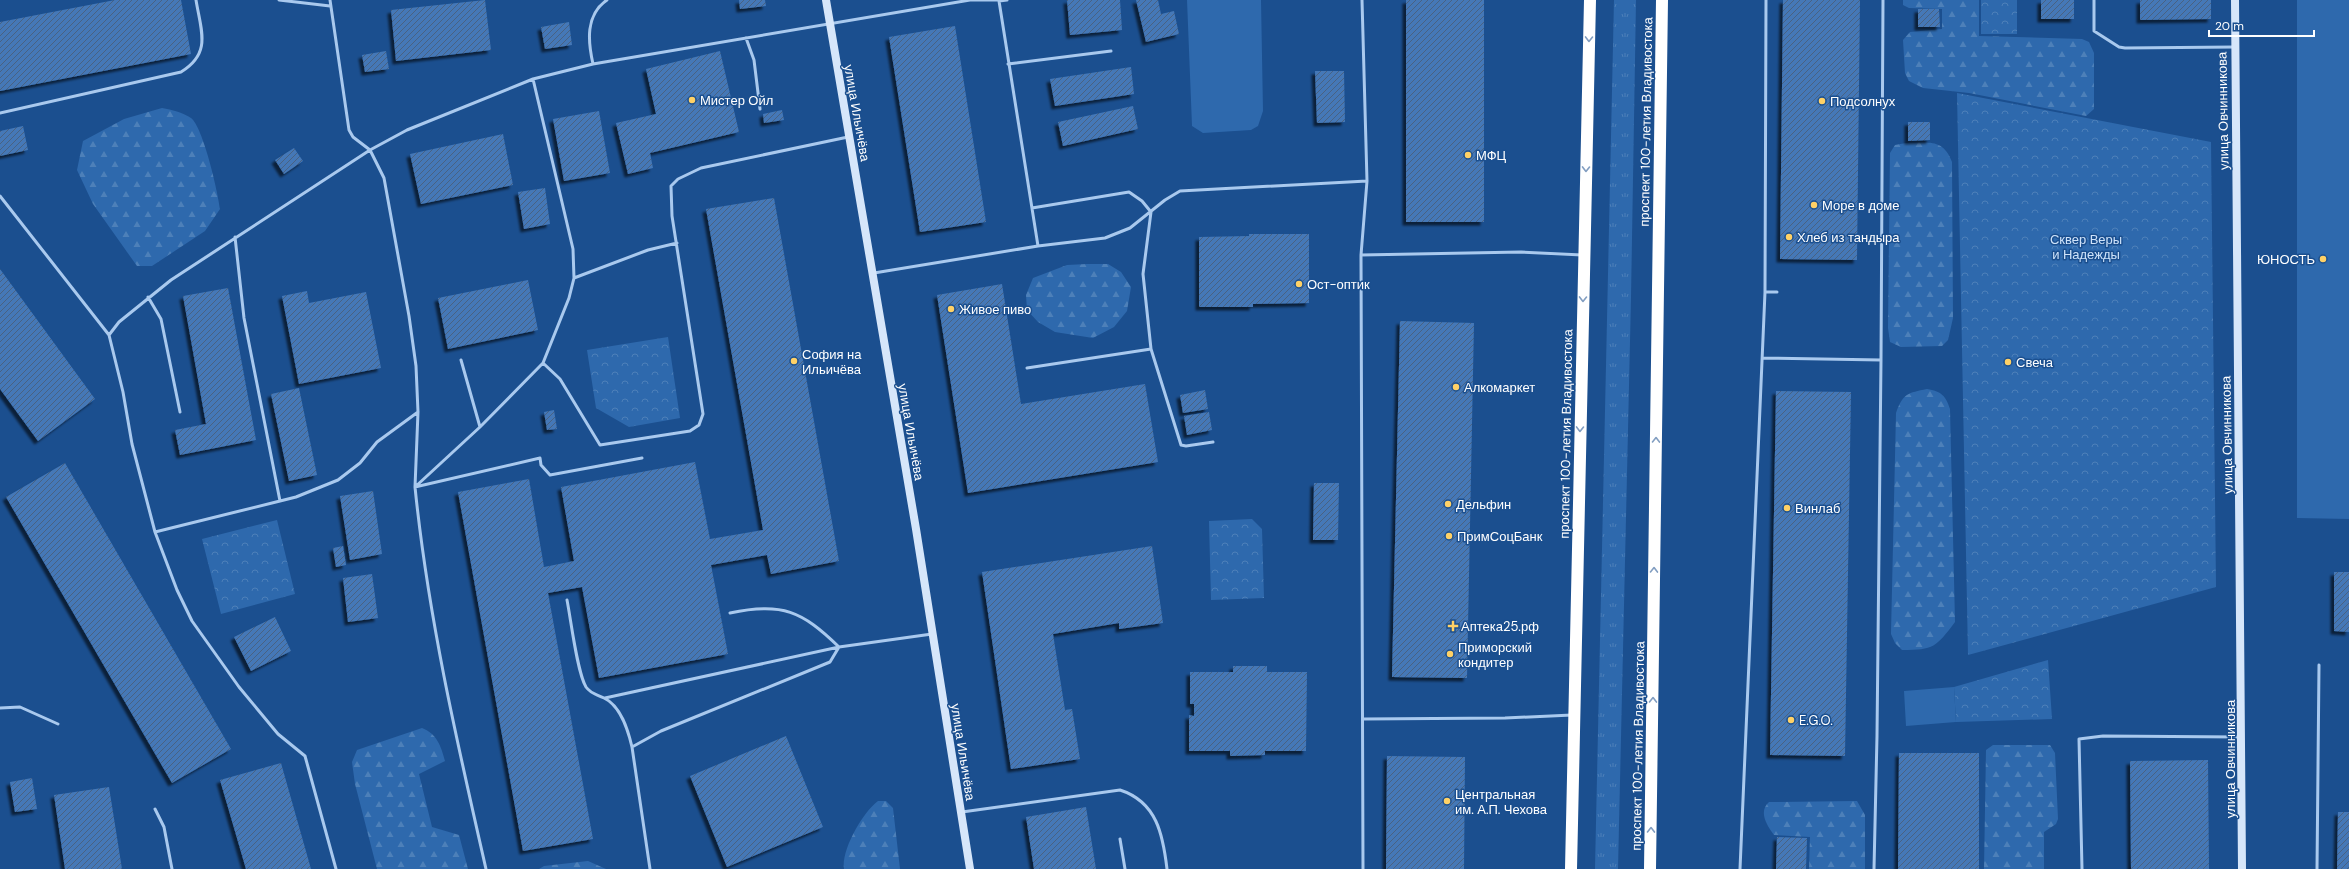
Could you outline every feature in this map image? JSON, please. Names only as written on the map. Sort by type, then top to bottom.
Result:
[{"type":"highway","name":"проспект 100-летия Владивостока","points":[[1570,869],[1590,0]]},
{"type":"highway","name":"проспект 100-летия Владивостока","points":[[1650,869],[1662,0]]},
{"type":"street","name":"улица Ильичёва","points":[[826,0],[850,136],[871,274],[970,869]]},
{"type":"street","name":"улица Овчинникова","points":[[2234,0],[2242,737],[2242,869]]},
{"type":"lane","points":[[0,113],[181,72],[198,58],[203,44],[196,0]]},
{"type":"lane","points":[[279,0],[330,6]]},
{"type":"lane","points":[[330,0],[349,130],[353,137],[370,150],[384,178],[402,277],[415,359],[418,412],[415,487],[421,544],[448,704],[486,869]]},
{"type":"lane","points":[[593,64],[589,44],[592,19],[601,4],[606,0]]},
{"type":"lane","points":[[109,335],[118,322],[148,297],[235,237],[370,150],[407,130],[533,78],[593,64],[970,0],[1008,0]]},
{"type":"lane","points":[[999,0],[1038,246]]},
{"type":"lane","points":[[1362,0],[1367,181],[1361,255],[1363,869]]},
{"type":"lane","points":[[1740,869],[1765,292],[1766,0]]},
{"type":"lane","points":[[1874,869],[1878,736],[1883,0]]},
{"type":"lane","points":[[2094,0],[2094,31],[2119,47],[2234,47]]},
{"type":"lane","points":[[746,38],[754,60],[760,109]]},
{"type":"lane","points":[[1008,64],[1111,51]]},
{"type":"lane","points":[[415,487],[480,427],[543,363],[569,298],[574,278],[573,249],[533,78]]},
{"type":"lane","points":[[543,363],[560,379],[600,445],[690,431],[699,425],[703,414],[670,198],[671,186],[678,179],[701,168],[850,136]]},
{"type":"lane","points":[[871,274],[1038,246],[1105,238],[1130,228],[1180,191],[1367,181]]},
{"type":"lane","points":[[1032,208],[1129,192],[1142,201],[1151,212],[1143,274],[1151,349],[1181,444],[1186,446],[1213,442]]},
{"type":"lane","points":[[0,196],[109,335],[123,392],[132,444],[155,532],[176,590],[192,621],[240,687],[278,734],[305,756],[336,869]]},
{"type":"lane","points":[[235,237],[244,318],[280,501]]},
{"type":"lane","points":[[574,278],[648,250],[677,243]]},
{"type":"lane","points":[[1361,255],[1521,252],[1584,255]]},
{"type":"lane","points":[[1765,292],[1776,292]]},
{"type":"lane","points":[[148,297],[161,319],[180,412]]},
{"type":"lane","points":[[1027,368],[1151,349]]},
{"type":"lane","points":[[1763,358],[1881,360]]},
{"type":"lane","points":[[461,360],[480,427]]},
{"type":"lane","points":[[155,532],[296,497],[338,480],[360,463],[377,442],[418,412]]},
{"type":"lane","points":[[415,487],[540,458],[541,465],[550,475],[642,458]]},
{"type":"lane","points":[[567,600],[583,682],[592,694],[605,698],[839,647],[932,634]]},
{"type":"lane","points":[[730,613],[752,608],[778,609],[793,613],[816,624],[839,647]]},
{"type":"lane","points":[[632,747],[661,731],[830,662],[839,647]]},
{"type":"lane","points":[[2318,869],[2319,665]]},
{"type":"lane","points":[[605,698],[617,711],[627,727],[632,747],[650,869]]},
{"type":"lane","points":[[0,708],[20,707],[58,724]]},
{"type":"lane","points":[[1363,719],[1505,718],[1573,715]]},
{"type":"lane","points":[[2082,869],[2079,738],[2103,736],[2242,737]]},
{"type":"lane","points":[[960,812],[1120,790],[1131,794],[1146,805],[1154,815],[1159,827],[1167,869]]},
{"type":"lane","points":[[155,809],[164,827],[172,869]]},
{"type":"lane","points":[[1120,838],[1125,869]]},
{"type":"green space","points":[[1187,0],[1261,0],[1263,111],[1258,126],[1251,130],[1203,133],[1192,126]]},
{"type":"green space","points":[[1614,0],[1636,0],[1631,297],[1618,869],[1595,869]]},
{"type":"green space","points":[[1903,0],[1979,0],[1979,36],[2082,39],[2089,42],[2094,53],[2094,109],[2086,116],[1969,93],[1923,88],[1909,81],[1905,73],[1903,40],[1910,32],[1942,29],[1942,9],[1909,8],[1903,5]]},
{"type":"green space","points":[[1981,0],[2017,0],[2017,34],[1981,34]]},
{"type":"green space","name":"ЮНОСТЬ","points":[[2297,0],[2349,0],[2349,519],[2297,518]]},
{"type":"green space","name":"Сквер Веры и Надежды","points":[[1957,93],[2211,142],[2216,587],[1968,655]]},
{"type":"green space","points":[[162,108],[184,114],[191,118],[196,124],[209,160],[220,209],[205,231],[152,266],[137,266],[93,204],[77,170],[83,141],[124,119]]},
{"type":"green space","points":[[1906,143],[1928,143],[1939,145],[1948,154],[1952,162],[1953,318],[1948,340],[1942,346],[1901,347],[1890,342],[1888,328],[1890,153],[1895,145]]},
{"type":"green space","points":[[1108,264],[1121,272],[1131,287],[1127,311],[1114,327],[1093,338],[1055,332],[1038,322],[1027,310],[1026,295],[1033,278],[1067,265]]},
{"type":"green space","points":[[668,337],[680,418],[629,427],[596,408],[587,350]]},
{"type":"green space","points":[[1927,389],[1936,391],[1945,397],[1950,409],[1955,622],[1938,642],[1928,648],[1902,650],[1895,643],[1891,634],[1896,413],[1901,401],[1907,395]]},
{"type":"green space","points":[[1252,519],[1262,529],[1264,598],[1211,600],[1209,521]]},
{"type":"green space","points":[[277,520],[295,594],[221,614],[202,539]]},
{"type":"green space","points":[[2048,660],[2052,719],[1956,722],[1954,687]]},
{"type":"green space","points":[[1954,687],[1956,722],[1906,726],[1904,691]]},
{"type":"green space","points":[[422,728],[435,737],[438,741],[445,761],[419,774],[432,827],[459,835],[468,869],[377,869],[355,784],[352,762],[357,750]]},
{"type":"green space","points":[[1993,745],[2050,745],[2055,753],[2058,819],[2056,824],[2044,832],[2044,869],[1984,869],[1986,750]]},
{"type":"green space","points":[[878,801],[886,801],[893,808],[900,869],[844,869],[846,852],[854,832],[872,806]]},
{"type":"green space","points":[[1857,801],[1865,815],[1865,869],[1809,869],[1810,837],[1774,835],[1766,823],[1764,814],[1764,810],[1769,802]]},
{"type":"green space","points":[[588,861],[606,869],[539,869],[544,866]]},
{"type":"building","points":[[115,0],[181,0],[191,54],[0,91],[0,22]]},
{"type":"building","points":[[485,0],[491,50],[396,61],[391,10]]},
{"type":"building","points":[[739,0],[765,0],[766,6],[740,9]]},
{"type":"building","points":[[1067,0],[1120,0],[1122,30],[1070,35]]},
{"type":"building","points":[[1136,0],[1158,0],[1161,14],[1174,11],[1179,34],[1146,42]]},
{"type":"building","points":[[1406,0],[1484,0],[1484,222],[1406,222]]},
{"type":"building","points":[[1783,0],[1860,0],[1857,260],[1780,259]]},
{"type":"building","points":[[2041,0],[2074,0],[2074,19],[2041,19]]},
{"type":"building","points":[[2140,0],[2211,0],[2211,19],[2140,20]]},
{"type":"building","points":[[1918,9],[1939,9],[1940,27],[1918,27]]},
{"type":"building","points":[[569,22],[572,45],[545,49],[541,27]]},
{"type":"building","points":[[955,26],[986,222],[920,232],[889,37]]},
{"type":"building","points":[[386,51],[389,69],[365,72],[362,55]]},
{"type":"building","name":"Мистер Ойл","points":[[720,51],[739,132],[650,153],[653,168],[628,174],[616,123],[656,114],[646,69]]},
{"type":"building","points":[[1131,67],[1134,94],[1055,106],[1050,79]]},
{"type":"building","points":[[1315,71],[1344,71],[1345,122],[1317,123]]},
{"type":"building","points":[[1133,106],[1138,129],[1063,146],[1058,122]]},
{"type":"building","points":[[782,110],[784,120],[764,123],[763,114]]},
{"type":"building","points":[[599,111],[610,173],[564,181],[553,119]]},
{"type":"building","points":[[1908,122],[1930,122],[1930,140],[1908,141]]},
{"type":"building","points":[[23,126],[28,150],[0,156],[0,131]]},
{"type":"building","points":[[503,134],[513,185],[421,204],[410,154]]},
{"type":"building","points":[[294,148],[303,161],[284,174],[275,160]]},
{"type":"building","points":[[545,188],[550,224],[524,229],[518,192]]},
{"type":"building","points":[[774,198],[839,561],[771,574],[767,555],[711,565],[728,654],[599,678],[582,587],[548,593],[593,839],[523,851],[458,492],[529,479],[544,567],[574,561],[561,487],[695,462],[710,539],[763,530],[706,209]]},
{"type":"building","points":[[1249,234],[1309,234],[1309,303],[1253,304],[1253,307],[1199,307],[1199,237],[1249,236]]},
{"type":"building","points":[[0,269],[95,399],[38,441],[0,389]]},
{"type":"building","points":[[528,280],[538,330],[448,349],[438,298]]},
{"type":"building","points":[[1002,284],[1021,404],[1145,384],[1158,462],[968,493],[937,295]]},
{"type":"building","points":[[228,288],[256,440],[180,455],[175,430],[206,424],[183,296]]},
{"type":"building","points":[[307,291],[309,303],[366,292],[381,368],[299,384],[282,296]]},
{"type":"building","points":[[1400,321],[1474,323],[1467,678],[1392,677]]},
{"type":"building","points":[[299,388],[317,475],[289,481],[271,394]]},
{"type":"building","points":[[1205,390],[1208,409],[1183,413],[1180,395]]},
{"type":"building","points":[[1776,391],[1851,392],[1845,756],[1770,755]]},
{"type":"building","points":[[554,410],[557,429],[547,430],[544,412]]},
{"type":"building","points":[[1209,412],[1212,430],[1187,435],[1184,416]]},
{"type":"building","points":[[65,463],[231,749],[172,783],[6,497]]},
{"type":"building","points":[[1314,483],[1339,483],[1338,540],[1313,540]]},
{"type":"building","points":[[373,491],[382,554],[350,560],[340,496]]},
{"type":"building","points":[[343,546],[346,565],[336,567],[333,548]]},
{"type":"building","points":[[1152,546],[1163,623],[1119,629],[1119,623],[1053,634],[1065,710],[1072,709],[1080,759],[1011,769],[982,572]]},
{"type":"building","points":[[2334,572],[2349,572],[2349,632],[2334,631]]},
{"type":"building","points":[[372,574],[378,618],[348,622],[343,578]]},
{"type":"building","points":[[275,617],[291,651],[251,671],[234,637]]},
{"type":"building","points":[[1233,666],[1267,666],[1267,672],[1307,672],[1306,751],[1265,751],[1265,755],[1230,756],[1230,751],[1189,751],[1189,715],[1194,716],[1194,704],[1190,704],[1190,672],[1233,672]]},
{"type":"building","points":[[786,736],[823,827],[727,867],[690,776]]},
{"type":"building","points":[[1899,753],[1979,753],[1979,869],[1898,869]]},
{"type":"building","points":[[1387,756],[1465,757],[1464,869],[1386,869]]},
{"type":"building","points":[[2208,760],[2209,869],[2131,869],[2130,761]]},
{"type":"building","points":[[281,763],[311,869],[246,869],[220,780]]},
{"type":"building","points":[[32,778],[37,809],[15,812],[10,782]]},
{"type":"building","points":[[109,787],[122,869],[65,869],[54,795]]},
{"type":"building","points":[[1086,807],[1096,869],[1034,869],[1026,817]]},
{"type":"building","points":[[2338,812],[2349,812],[2349,869],[2337,869]]},
{"type":"building","points":[[1777,837],[1807,838],[1806,869],[1776,869]]},
{"type":"place","name":"Мистер Ойл","points":[[692,100]]},
{"type":"place","name":"Подсолнух","points":[[1822,101]]},
{"type":"place","name":"МФЦ","points":[[1468,155]]},
{"type":"place","name":"Море в доме","points":[[1814,205]]},
{"type":"place","name":"Хлеб из тандыра","points":[[1789,237]]},
{"type":"place","name":"ЮНОСТЬ","points":[[2323,259]]},
{"type":"place","name":"Ост-оптик","points":[[1299,284]]},
{"type":"place","name":"Живое пиво","points":[[951,309]]},
{"type":"place","name":"София на Ильичёва","points":[[794,361]]},
{"type":"place","name":"Свеча","points":[[2008,362]]},
{"type":"place","name":"Алкомаркет","points":[[1456,387]]},
{"type":"place","name":"Дельфин","points":[[1448,504]]},
{"type":"place","name":"Винлаб","points":[[1787,508]]},
{"type":"place","name":"ПримСоцБанк","points":[[1449,536]]},
{"type":"place","name":"Аптека25.рф","points":[[1453,626]]},
{"type":"place","name":"Приморский кондитер","points":[[1450,654]]},
{"type":"place","name":"E.G.O.","points":[[1791,720]]},
{"type":"place","name":"Центральная им. А.П. Чехова","points":[[1447,801]]}]
